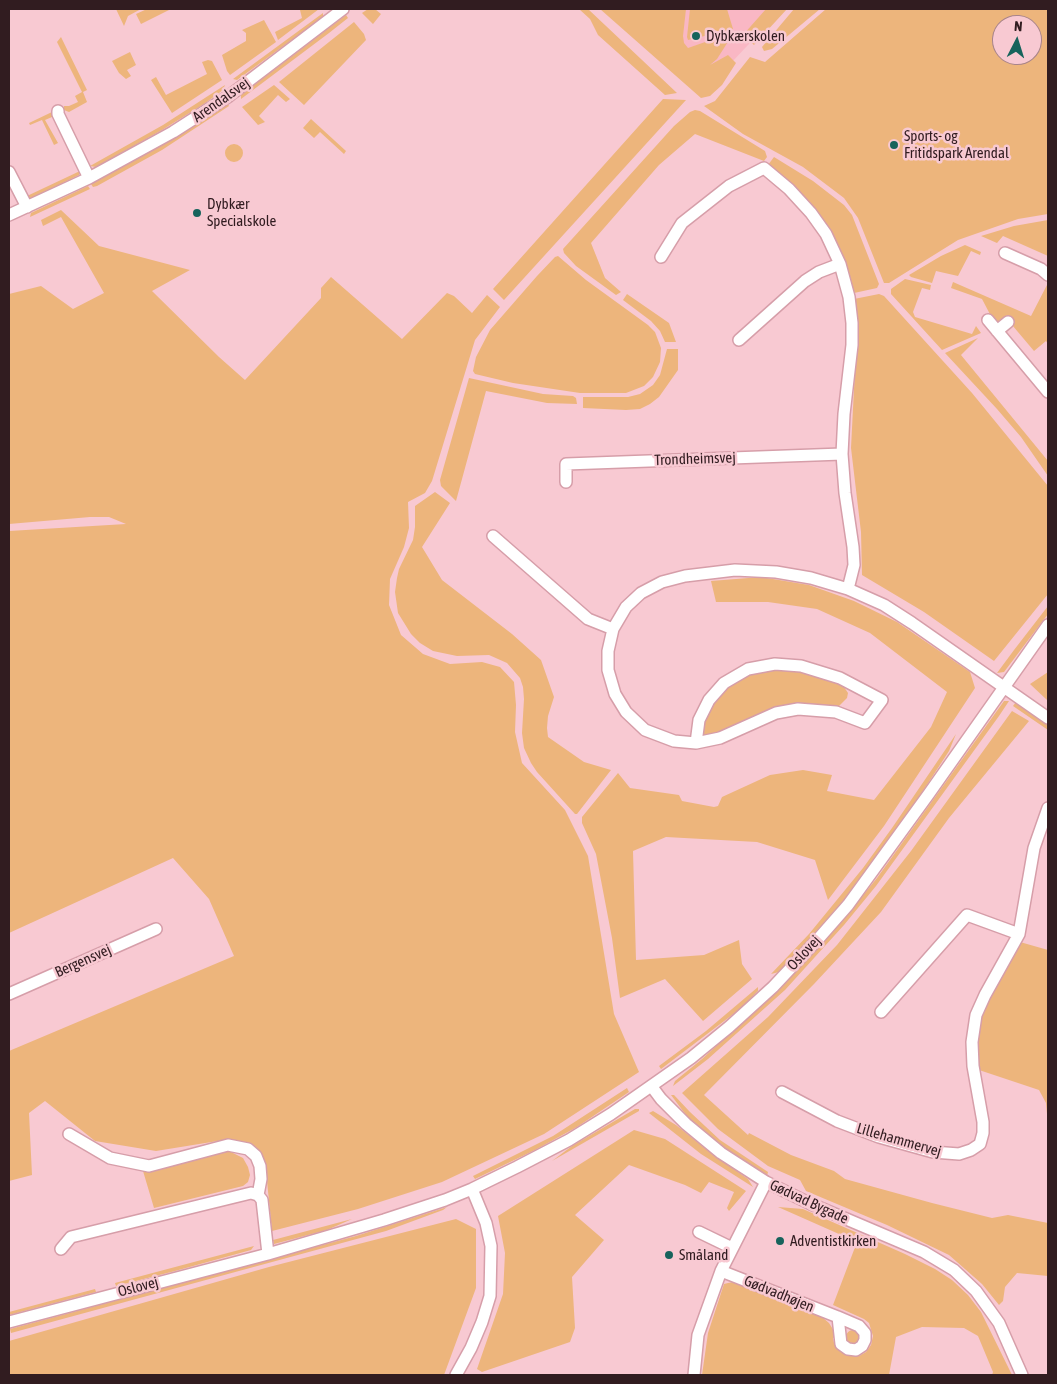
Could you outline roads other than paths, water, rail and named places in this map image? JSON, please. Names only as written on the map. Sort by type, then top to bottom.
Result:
[{"type":"street","name":"Arendalsvej","points":[[9,215],[89,178],[173,132],[229,96],[343,9]]},
{"type":"street","points":[[58,111],[89,178]]},
{"type":"street","points":[[661,257],[682,223],[729,186],[764,168],[789,189],[811,213],[826,234],[840,264],[849,297],[852,323],[852,345],[844,414],[842,454],[854,565],[848,589]]},
{"type":"street","points":[[9,172],[27,207]]},
{"type":"street","points":[[1005,253],[1041,268],[1048,275]]},
{"type":"street","points":[[739,340],[805,281],[819,272],[840,264]]},
{"type":"street","points":[[988,320],[1048,392]]},
{"type":"street","points":[[997,331],[1008,322]]},
{"type":"street","name":"Trondheimsvej","points":[[566,482],[566,464],[842,454]]},
{"type":"street","points":[[493,536],[588,620],[613,629]]},
{"type":"street","points":[[696,743],[699,720],[709,700],[724,683],[748,669],[775,664],[801,666],[840,678],[882,700],[865,723],[836,712],[798,709],[776,713],[720,738],[696,743],[674,741],[644,730],[626,712],[615,694],[608,670],[608,651],[613,629],[626,607],[641,593],[662,582],[685,576],[735,570],[776,572],[811,578],[848,589],[884,605],[1048,718]]},
{"type":"street","name":"Oslovej","points":[[9,1322],[268,1254],[384,1220],[472,1189],[569,1140],[652,1087],[729,1027],[773,987],[848,905],[1048,625]]},
{"type":"street","name":"Lillehammervej","points":[[782,1092],[837,1121],[879,1137],[933,1152],[958,1154],[980,1144],[983,1134],[983,1122],[973,1066],[972,1042],[976,1015],[1019,934],[1034,848],[1048,808]]},
{"type":"street","points":[[881,1012],[966,915],[1019,934]]},
{"type":"street","name":"Bergensvej","points":[[9,994],[156,929]]},
{"type":"street","name":"Gødvad Bygade","points":[[652,1087],[686,1124],[721,1154],[766,1182],[811,1204],[924,1252],[954,1270],[976,1291],[999,1324],[1022,1375]]},
{"type":"street","points":[[69,1134],[110,1158],[149,1166],[228,1145],[248,1149],[256,1156],[260,1166],[261,1179],[258,1195]]},
{"type":"street","points":[[694,1375],[698,1335],[721,1271],[766,1182]]},
{"type":"street","points":[[456,1375],[472,1348],[490,1296],[491,1246],[486,1223],[472,1189]]},
{"type":"street","points":[[61,1249],[71,1237],[251,1192],[258,1195],[262,1200],[268,1254]]},
{"type":"street","points":[[699,1232],[732,1248]]},
{"type":"street","name":"Gødvadhøjen","points":[[721,1271],[838,1317]]},
{"type":"place","name":"Dybkærskolen","points":[[696,36]]},
{"type":"place","name":"Sports- og Fritidspark Arendal","points":[[894,145]]},
{"type":"place","name":"Dybkær Specialskole","points":[[197,213]]},
{"type":"place","name":"Adventistkirken","points":[[780,1241]]},
{"type":"place","name":"Småland","points":[[669,1255]]}]
